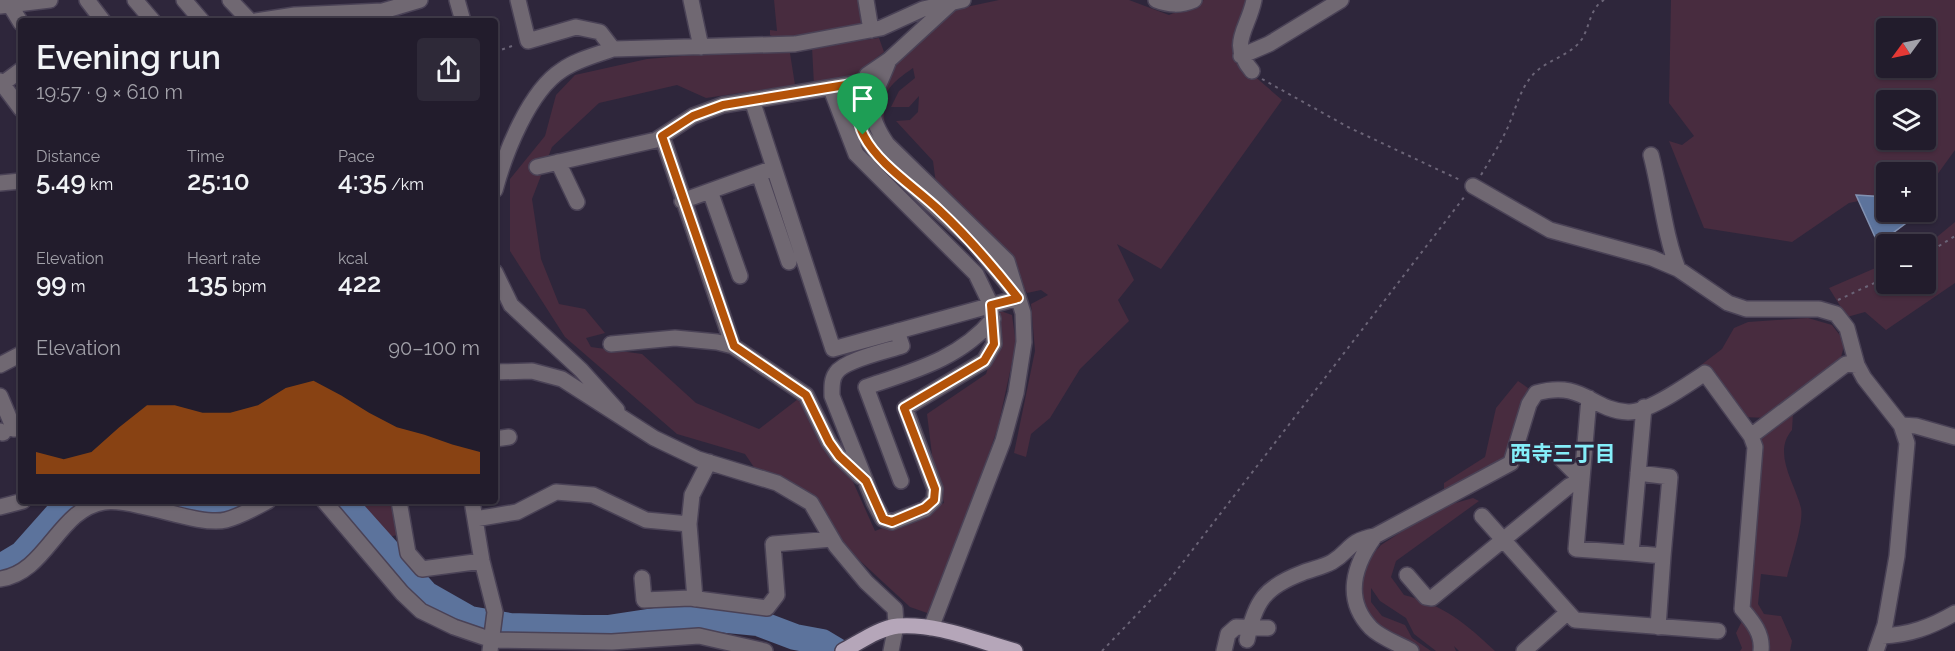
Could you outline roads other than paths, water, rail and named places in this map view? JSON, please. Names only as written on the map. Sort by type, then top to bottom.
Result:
[{"type":"main road","points":[[846,650],[873,635],[896,626],[931,628],[1015,651]]},
{"type":"street","points":[[5,4],[50,0]]},
{"type":"street","points":[[87,0],[96,18]]},
{"type":"street","points":[[135,0],[150,18]]},
{"type":"street","points":[[184,0],[199,18]]},
{"type":"street","points":[[230,0],[247,18]]},
{"type":"street","points":[[266,18],[304,7],[384,16],[420,0]]},
{"type":"street","points":[[457,0],[462,18]]},
{"type":"street","points":[[518,0],[528,41],[576,27],[600,32],[613,49]]},
{"type":"street","points":[[691,0],[701,47]]},
{"type":"street","points":[[866,0],[871,30]]},
{"type":"street","points":[[1156,0],[1166,4],[1184,5],[1194,0]]},
{"type":"street","points":[[1252,71],[1241,56],[1239,49],[1241,36],[1254,0]]},
{"type":"street","points":[[1241,56],[1269,44],[1341,0]]},
{"type":"street","points":[[498,178],[502,163],[529,108],[547,84],[561,70],[613,49],[795,44],[871,30],[923,9],[956,1]]},
{"type":"street","points":[[956,1],[889,60],[867,75],[858,96],[858,116],[863,135],[877,154],[972,241],[1018,298]]},
{"type":"street","points":[[5,4],[18,19]]},
{"type":"street","points":[[889,60],[872,98],[875,128],[886,144],[1007,261],[1023,313],[1024,342],[1008,422],[980,506],[931,628]]},
{"type":"street","points":[[18,72],[1,83],[18,105]]},
{"type":"street","points":[[537,167],[662,136],[693,116],[723,105],[831,90],[864,82]]},
{"type":"street","points":[[831,90],[856,154],[976,274],[992,312],[994,344],[984,361],[904,408],[935,489],[934,500],[925,508],[892,522],[883,519],[866,481],[832,396],[832,384],[836,372],[846,365],[902,346],[897,331]]},
{"type":"street","points":[[752,100],[833,349],[897,331],[992,312],[1018,298]]},
{"type":"street","points":[[662,136],[682,201],[734,346]]},
{"type":"street","points":[[1651,156],[1660,191],[1669,246],[1678,269]]},
{"type":"street","points":[[558,162],[577,202]]},
{"type":"street","points":[[682,201],[774,168]]},
{"type":"street","points":[[759,174],[789,262]]},
{"type":"street","points":[[0,183],[18,181]]},
{"type":"street","points":[[1473,186],[1550,230],[1652,258],[1678,269],[1728,303],[1746,309],[1820,309],[1836,314],[1847,328],[1863,378],[1900,425],[1907,443],[1904,498],[1890,598],[1876,651]]},
{"type":"street","points":[[710,191],[740,276]]},
{"type":"street","points":[[498,278],[511,305],[581,370],[629,423]]},
{"type":"street","points":[[901,481],[866,387],[938,361],[961,350],[979,337],[992,312]]},
{"type":"street","points":[[611,344],[675,338],[734,346],[806,395],[829,442],[839,456],[866,481]]},
{"type":"street","points":[[0,365],[18,356]]},
{"type":"street","points":[[1751,436],[1846,364],[1857,365]]},
{"type":"street","points":[[498,372],[532,371],[562,380],[654,438],[709,462],[777,483],[811,503],[832,539],[866,582],[893,605],[897,613],[891,651]]},
{"type":"street","points":[[1249,633],[1253,612],[1268,590],[1282,581],[1334,561],[1349,545],[1375,536],[1511,463],[1529,404],[1536,393],[1550,389],[1574,390],[1604,406],[1629,413],[1671,396],[1705,373],[1751,436],[1755,447],[1742,609],[1755,625],[1762,641],[1761,651]]},
{"type":"street","points":[[0,396],[8,431]]},
{"type":"street","points":[[1590,398],[1576,549],[1663,556]]},
{"type":"street","points":[[1631,553],[1644,407]]},
{"type":"street","points":[[1900,425],[1916,426],[1955,437]]},
{"type":"street","points":[[1553,451],[1582,480]]},
{"type":"street","points":[[695,599],[689,524],[692,495],[709,462]]},
{"type":"street","points":[[1638,473],[1670,477],[1658,627]]},
{"type":"street","points":[[1407,575],[1426,597],[1432,598],[1569,486],[1582,480]]},
{"type":"street","points":[[475,519],[517,512],[556,492],[593,495],[646,520],[689,524]]},
{"type":"street","points":[[0,507],[18,502]]},
{"type":"street","points":[[0,579],[12,578],[33,566],[80,513],[99,504]]},
{"type":"street","points":[[134,504],[198,518],[225,521],[262,504]]},
{"type":"street","points":[[327,504],[402,593],[421,611],[491,646],[612,642],[699,636],[765,651]]},
{"type":"street","points":[[400,504],[408,553],[422,569],[482,561]]},
{"type":"street","points":[[472,504],[482,561],[495,612],[491,646]]},
{"type":"street","points":[[1482,516],[1575,620],[1718,631]]},
{"type":"street","points":[[1375,536],[1362,554],[1352,582],[1355,605],[1372,628],[1412,651]]},
{"type":"street","points":[[642,578],[644,600],[695,599],[767,608],[777,596],[773,544],[832,539]]},
{"type":"street","points":[[1524,651],[1568,612]]},
{"type":"street","points":[[1881,636],[1901,635],[1931,627],[1955,613]]},
{"type":"street","points":[[1224,651],[1228,634],[1236,627],[1249,633],[1268,628]]},
{"type":"water","points":[[1856,195],[1876,196],[1876,222],[1908,222],[1891,234],[1876,234],[1875,237]]},
{"type":"waterway","points":[[0,567],[22,554],[66,504]]},
{"type":"waterway","points":[[204,504],[222,507],[231,504]]},
{"type":"waterway","points":[[346,504],[426,594],[470,619],[510,626],[608,628],[687,616],[758,623],[795,637],[822,642],[837,651]]},
{"type":"district","name":"西寺三丁目","points":[[1563,454]]}]
